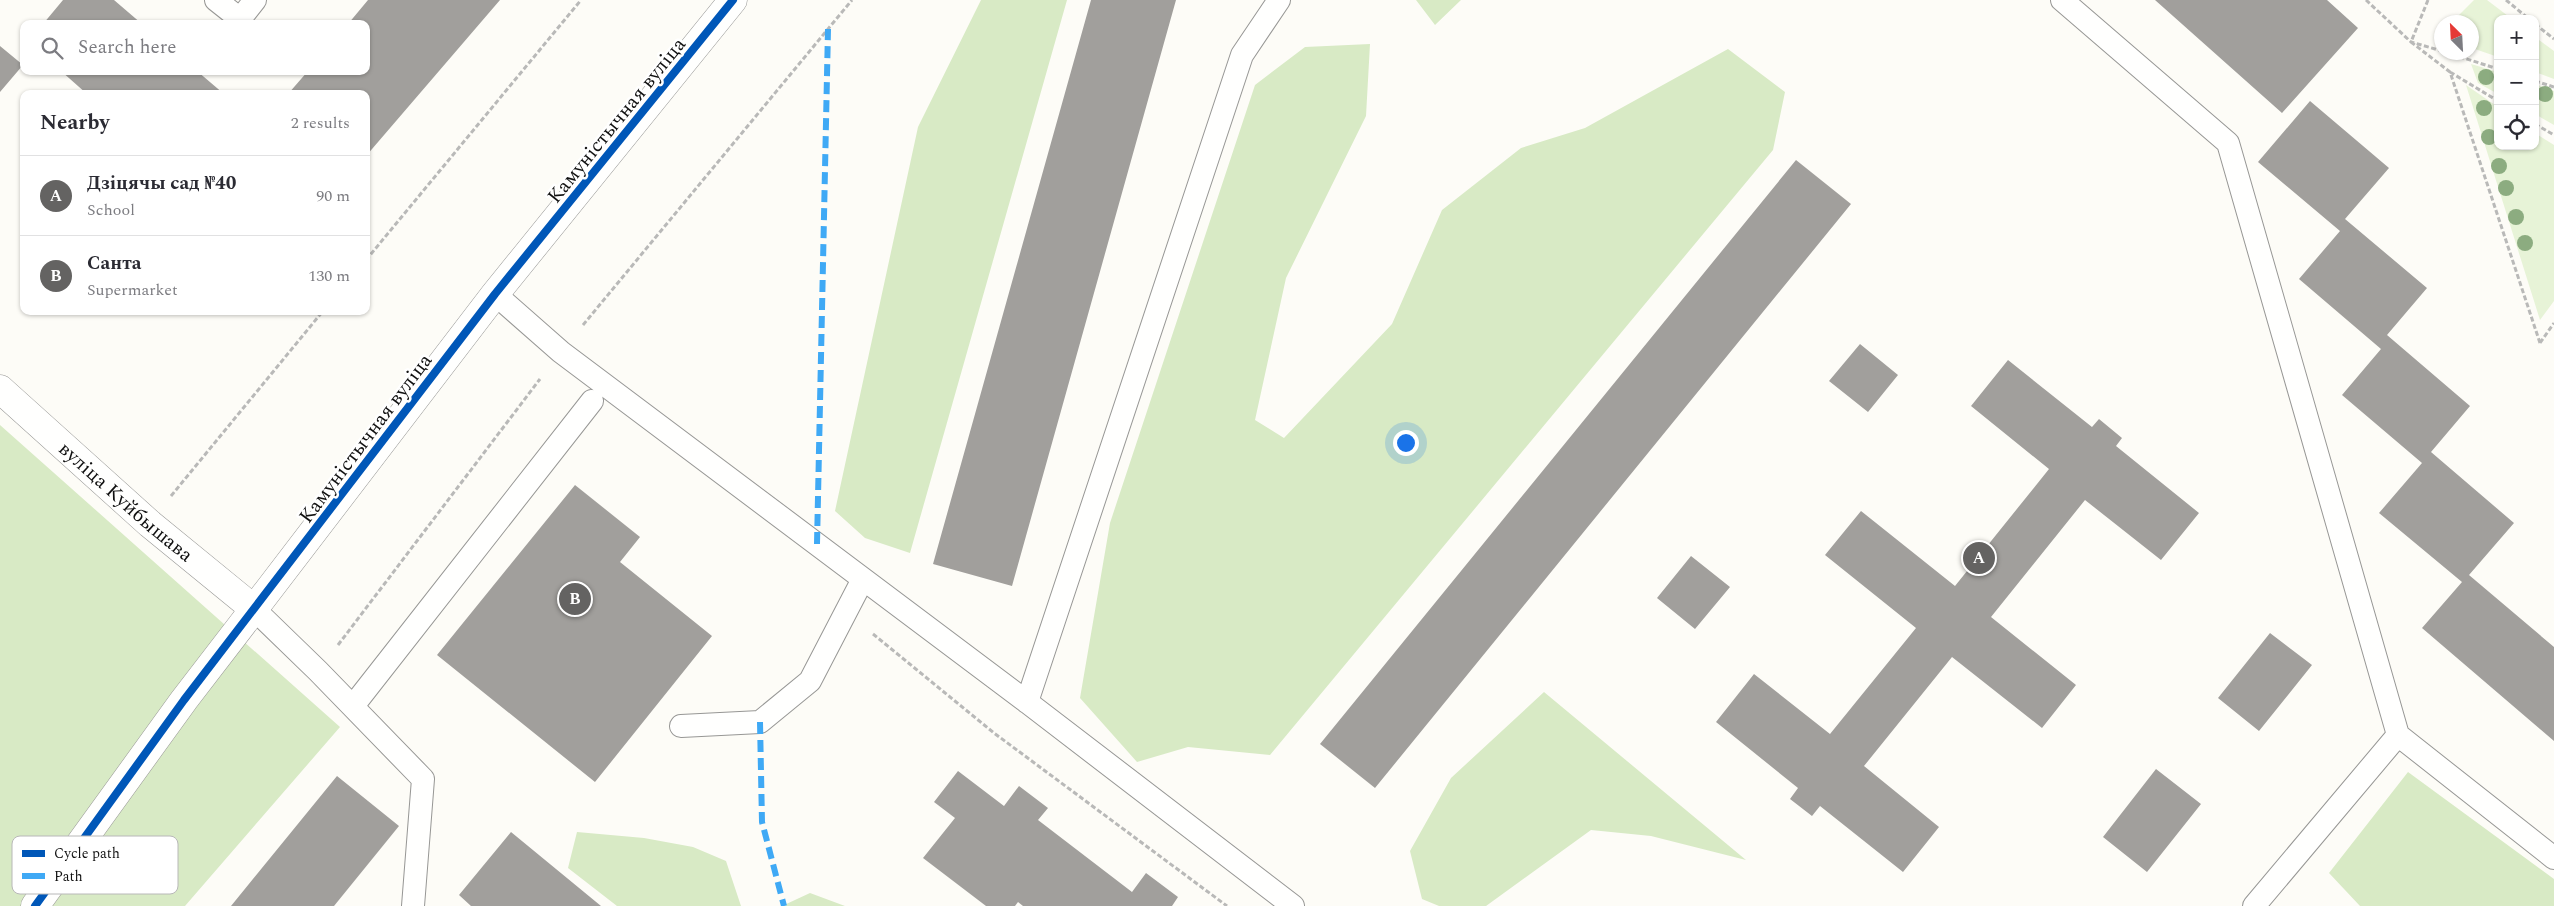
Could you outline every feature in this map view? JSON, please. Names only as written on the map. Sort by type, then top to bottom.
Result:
[{"type":"street","name":"Камуністычная вуліца","points":[[86,836],[184,700],[495,294],[733,0]]},
{"type":"street","name":"вуліца Куйбышава","points":[[0,389],[150,524],[254,609]]},
{"type":"street","name":"Камуністычная вуліца","points":[[35,906],[44,894]]},
{"type":"lane","points":[[216,0],[240,19],[255,0]]},
{"type":"lane","points":[[1027,702],[1242,55],[1280,0]]},
{"type":"lane","points":[[2062,0],[2228,143],[2398,735],[2554,858]]},
{"type":"lane","points":[[495,294],[561,352],[1027,702],[1293,906]]},
{"type":"lane","points":[[352,706],[592,401]]},
{"type":"lane","points":[[681,726],[760,722],[810,680],[863,579]]},
{"type":"lane","points":[[254,609],[423,779],[413,906]]},
{"type":"lane","points":[[2254,906],[2398,735]]},
{"type":"path","points":[[370,255],[581,0]]},
{"type":"path","points":[[2366,0],[2411,42],[2450,72],[2494,99]]},
{"type":"path","points":[[2411,42],[2428,0]]},
{"type":"path","points":[[2506,0],[2524,15]]},
{"type":"path","points":[[2539,27],[2554,39]]},
{"type":"path","points":[[2411,42],[2434,49]]},
{"type":"path","points":[[2470,60],[2494,68]]},
{"type":"path","points":[[2450,72],[2540,343],[2554,323]]},
{"type":"path","points":[[2539,82],[2554,87]]},
{"type":"path","points":[[2539,126],[2554,135]]},
{"type":"path","points":[[150,524],[321,315]]},
{"type":"green space","points":[[981,0],[1067,0],[910,553],[865,538],[835,511],[918,127]]},
{"type":"green space","points":[[1416,0],[1461,0],[1435,25]]},
{"type":"green space","points":[[2474,0],[2487,0],[2507,15],[2494,15],[2494,56],[2479,50],[2479,15],[2459,15]]},
{"type":"green space","points":[[2539,40],[2554,51],[2554,79],[2539,73]]},
{"type":"green space","points":[[1370,44],[1366,116],[1286,278],[1255,420],[1284,438],[1392,324],[1442,210],[1521,148],[1585,128],[1728,49],[1785,92],[1773,150],[1270,755],[1188,747],[1137,762],[1080,698],[1110,523],[1255,85],[1305,47]]},
{"type":"green space","points":[[2471,64],[2494,71],[2494,92],[2478,83]]},
{"type":"green space","points":[[2466,85],[2494,104],[2494,150],[2539,150],[2539,136],[2554,145],[2554,301],[2540,320]]},
{"type":"green space","points":[[2539,85],[2554,91],[2554,125],[2539,116]]},
{"type":"green space","points":[[0,425],[340,727],[185,906],[0,906]]},
{"type":"green space","points":[[1544,692],[1746,860],[1651,836],[1591,830],[1486,906],[1439,906],[1422,899],[1410,851],[1451,778]]},
{"type":"green space","points":[[2408,772],[2554,879],[2554,906],[2360,906],[2329,873]]},
{"type":"green space","points":[[577,832],[644,838],[693,847],[726,861],[741,906],[617,906],[568,868]]},
{"type":"green space","points":[[810,893],[845,906],[782,906]]},
{"type":"building","points":[[63,0],[114,0],[137,20],[46,20]]},
{"type":"building","points":[[368,0],[500,0],[370,151],[370,90],[291,90],[305,75],[370,75],[370,20],[351,20]]},
{"type":"building","points":[[1091,0],[1176,0],[1012,586],[933,564]]},
{"type":"building","points":[[2155,0],[2327,0],[2358,28],[2282,113]]},
{"type":"building","points":[[0,46],[20,63],[20,69],[0,92]]},
{"type":"building","points":[[66,75],[202,75],[219,90],[82,90]]},
{"type":"building","points":[[2310,101],[2389,168],[2345,219],[2427,288],[2387,335],[2470,406],[2431,452],[2514,523],[2469,575],[2554,647],[2554,741],[2422,628],[2462,582],[2379,513],[2422,463],[2342,395],[2381,349],[2299,279],[2340,231],[2258,162]]},
{"type":"building","points":[[1796,160],[1851,204],[1375,788],[1320,744]]},
{"type":"building","points":[[1860,344],[1898,375],[1868,412],[1829,381]]},
{"type":"building","points":[[2008,360],[2092,427],[2099,419],[2122,438],[2116,446],[2199,513],[2161,560],[2085,500],[1991,617],[2076,685],[2042,728],[1952,657],[1864,766],[1939,827],[1903,872],[1820,806],[1812,816],[1790,799],[1798,788],[1716,722],[1754,674],[1830,734],[1916,628],[1825,555],[1861,511],[1955,586],[2049,469],[1971,406]]},
{"type":"building","points":[[575,485],[640,537],[620,562],[712,636],[595,782],[437,655]]},
{"type":"building","points":[[1691,556],[1730,587],[1695,629],[1657,598]]},
{"type":"building","points":[[2270,633],[2312,665],[2259,731],[2218,698]]},
{"type":"building","points":[[2156,769],[2201,804],[2147,872],[2103,837]]},
{"type":"building","points":[[958,771],[1004,806],[1019,786],[1048,808],[1038,820],[1132,892],[1146,873],[1178,897],[1172,906],[1023,906],[1018,902],[1015,906],[986,906],[923,858],[955,818],[934,802]]},
{"type":"building","points":[[337,776],[399,826],[334,906],[231,906]]},
{"type":"building","points":[[511,832],[601,906],[471,906],[459,895]]},
{"type":"marked path","points":[[817,544],[828,29]]},
{"type":"marked path","points":[[760,722],[762,822],[784,906]]},
{"type":"cycle path","points":[[86,836],[184,700],[495,294],[733,0]]},
{"type":"cycle path","points":[[35,906],[44,894]]},
{"type":"place","name":"Дзіцячы сад №40","points":[[1979,558]]},
{"type":"place","name":"Санта","points":[[575,599]]}]
